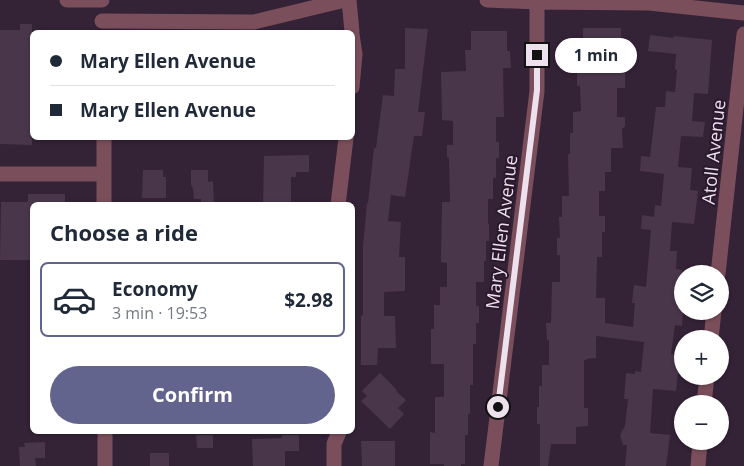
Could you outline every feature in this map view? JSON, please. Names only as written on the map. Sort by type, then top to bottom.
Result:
[{"type":"street","points":[[67,0],[102,0],[103,27],[254,22],[347,0],[352,30]]},
{"type":"street","points":[[487,0],[650,2],[744,13]]},
{"type":"street","name":"Mary Ellen Avenue","points":[[491,466],[537,90],[536,2]]},
{"type":"street","name":"Atoll Avenue","points":[[719,265],[744,34]]},
{"type":"street","points":[[104,140],[104,202]]},
{"type":"street","points":[[338,202],[346,140]]},
{"type":"street","points":[[0,174],[104,174]]},
{"type":"street","points":[[105,434],[105,466]]},
{"type":"street","points":[[334,466],[334,444],[339,434]]},
{"type":"street","points":[[698,466],[699,450]]},
{"type":"building","points":[[20,24],[32,24],[32,30],[30,30],[30,140],[32,140],[32,145],[0,144],[0,30],[20,30]]},
{"type":"building","points":[[405,28],[428,29],[418,112],[425,112],[422,136],[414,136],[405,197],[391,195],[388,221],[401,222],[399,257],[405,257],[405,291],[384,292],[384,316],[395,316],[396,348],[378,348],[377,365],[361,365],[363,246],[374,148],[376,148],[383,95],[394,96],[395,69],[405,69]]},
{"type":"building","points":[[583,28],[621,28],[621,47],[626,47],[625,88],[617,88],[617,117],[625,117],[625,126],[622,129],[623,148],[611,148],[611,172],[605,172],[605,191],[599,191],[599,216],[605,216],[605,232],[602,232],[602,257],[597,257],[596,298],[605,298],[605,323],[633,327],[635,303],[632,303],[634,285],[646,287],[651,230],[641,229],[642,215],[654,217],[655,205],[661,206],[664,174],[640,171],[641,156],[650,157],[656,107],[665,107],[666,91],[675,92],[677,70],[675,69],[676,54],[648,51],[650,35],[712,40],[708,94],[694,93],[692,121],[705,122],[703,137],[681,136],[678,167],[692,168],[690,190],[698,191],[694,224],[672,222],[670,251],[677,251],[676,265],[674,265],[674,320],[682,320],[682,326],[675,325],[671,354],[674,354],[674,385],[677,385],[676,391],[653,389],[650,433],[670,435],[666,466],[625,466],[627,445],[623,445],[620,435],[625,426],[628,399],[624,399],[626,373],[635,374],[635,371],[641,372],[644,342],[596,336],[596,358],[584,360],[584,408],[588,408],[588,426],[576,427],[576,444],[551,444],[548,466],[540,466],[540,424],[537,424],[539,386],[542,386],[542,365],[549,365],[549,340],[547,340],[546,323],[551,323],[552,282],[560,282],[560,255],[557,255],[557,238],[560,238],[559,217],[562,217],[562,196],[569,196],[568,154],[570,154],[570,133],[573,133],[573,112],[581,111],[580,86],[577,86],[577,70],[581,70],[581,49],[583,49]]},
{"type":"building","points":[[471,31],[507,31],[507,51],[510,51],[511,68],[503,68],[504,117],[496,117],[496,142],[499,142],[499,158],[496,158],[496,178],[493,178],[493,199],[488,199],[489,241],[486,241],[484,282],[476,282],[476,306],[479,306],[479,323],[476,323],[476,344],[473,344],[473,385],[470,385],[468,435],[465,435],[465,464],[461,464],[461,466],[444,466],[444,464],[430,464],[430,432],[435,433],[435,397],[444,397],[444,364],[431,364],[431,329],[434,329],[434,305],[440,305],[440,287],[447,287],[447,263],[441,262],[442,202],[450,202],[447,145],[453,145],[453,121],[442,120],[441,72],[466,71],[465,50],[471,50]]},
{"type":"building","points":[[309,155],[309,172],[296,172],[296,177],[291,177],[291,202],[263,202],[264,156]]},
{"type":"building","points":[[143,170],[163,170],[163,177],[166,177],[166,198],[142,198]]},
{"type":"building","points":[[191,170],[208,170],[208,182],[213,181],[214,202],[201,202],[201,199],[194,199],[191,185]]},
{"type":"building","points":[[28,194],[65,194],[65,202],[30,202],[30,260],[0,260],[1,202],[28,202]]},
{"type":"building","points":[[380,373],[406,400],[398,408],[404,414],[390,429],[361,401],[367,396],[362,391]]},
{"type":"building","points":[[196,435],[213,435],[213,448],[197,448]]},
{"type":"building","points":[[282,435],[299,435],[299,451],[285,451],[285,466],[253,466],[252,439],[282,438]]},
{"type":"building","points":[[361,441],[395,441],[395,466],[362,466]]},
{"type":"building","points":[[45,442],[45,458],[35,458],[36,466],[20,466],[19,447],[25,447],[24,443]]},
{"type":"building","points":[[150,453],[169,453],[169,466],[150,466]]},
{"type":"route","points":[[498,407],[537,90],[537,55]]}]
